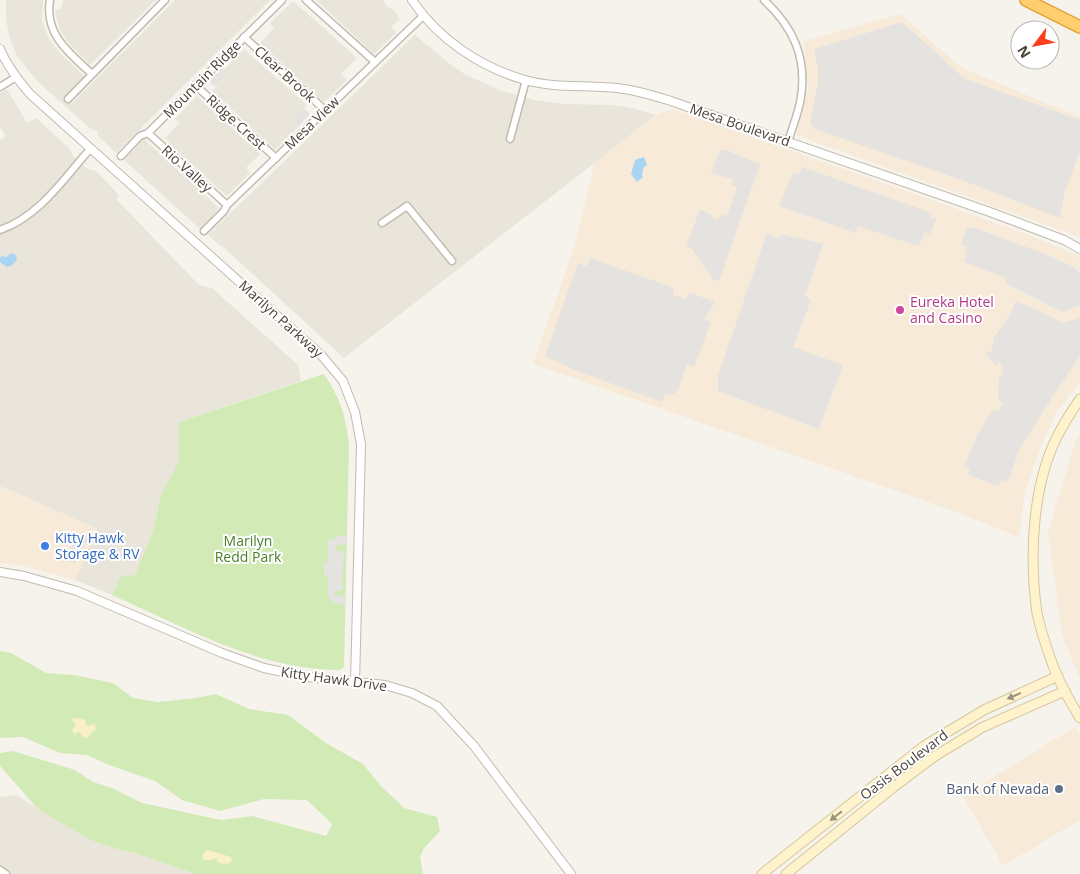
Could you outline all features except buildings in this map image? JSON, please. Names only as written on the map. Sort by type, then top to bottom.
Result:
[{"type":"highway","points":[[1026,0],[1080,27]]},
{"type":"main road","points":[[1080,399],[1059,432],[1044,471],[1037,507],[1033,573],[1038,615],[1051,662],[1080,718]]},
{"type":"main road","name":"Oasis Boulevard","points":[[762,874],[924,746],[984,710],[1062,684]]},
{"type":"main road","name":"Oasis Boulevard","points":[[786,874],[935,756],[1062,684]]},
{"type":"street","points":[[50,0],[48,13],[54,34],[68,53],[92,74]]},
{"type":"street","points":[[68,99],[165,0]]},
{"type":"street","name":"Mountain Ridge","points":[[121,156],[140,136],[148,133],[282,0]]},
{"type":"street","points":[[306,0],[375,62]]},
{"type":"street","name":"Mesa Boulevard","points":[[412,0],[423,16],[448,39],[472,57],[496,69],[526,80],[552,84],[625,89],[668,100],[990,212],[1080,248]]},
{"type":"street","points":[[764,0],[779,14],[794,37],[802,66],[801,97],[788,142]]},
{"type":"street","name":"Mesa View","points":[[204,231],[224,212],[227,205],[423,16]]},
{"type":"street","name":"Clear Brook","points":[[244,37],[325,110]]},
{"type":"street","name":"Marilyn Parkway","points":[[0,49],[4,60],[30,94],[322,356],[343,381],[356,412],[361,444],[355,682]]},
{"type":"street","points":[[0,87],[16,77]]},
{"type":"street","points":[[510,139],[526,80]]},
{"type":"street","name":"Ridge Crest","points":[[196,86],[276,158]]},
{"type":"street","name":"Rio Valley","points":[[148,133],[227,205]]},
{"type":"street","points":[[0,230],[10,227],[39,208],[92,148]]},
{"type":"street","points":[[382,223],[407,206],[452,261]]},
{"type":"street","name":"Kitty Hawk Drive","points":[[0,572],[24,576],[77,591],[222,653],[264,668],[307,677],[385,685],[412,693],[437,706],[474,746],[571,874]]},
{"type":"street","points":[[0,870],[6,874]]},
{"type":"shaded area","points":[[6,0],[43,0],[42,21],[49,39],[62,55],[84,76],[64,97],[71,104],[175,0],[270,0],[116,153],[97,135],[98,131],[92,130],[37,81],[17,56],[10,39],[6,19]]},
{"type":"shaded area","points":[[63,0],[156,0],[90,65],[61,32],[55,10],[61,9]]},
{"type":"shaded area","points":[[316,0],[383,0],[387,7],[393,9],[400,19],[391,27],[396,33],[374,54]]},
{"type":"shaded area","points":[[293,1],[357,58],[341,74],[347,80],[324,102],[260,43],[274,28],[270,23]]},
{"type":"shaded area","points":[[900,14],[962,68],[1080,117],[1080,237],[796,135],[808,90],[804,41]]},
{"type":"shaded area","points":[[902,22],[965,79],[1080,120],[1080,152],[1064,194],[1060,218],[956,178],[815,129],[812,126],[810,120],[818,84],[818,68],[814,49]]},
{"type":"shaded area","points":[[415,35],[466,75],[505,92],[535,100],[565,104],[628,107],[656,115],[344,358],[208,235]]},
{"type":"shaded area","points":[[244,49],[307,105],[292,121],[298,127],[275,150],[212,91],[229,73],[225,69]]},
{"type":"shaded area","points":[[223,67],[229,73],[215,87],[209,81]]},
{"type":"shaded area","points":[[7,89],[27,123],[36,118],[69,148],[72,155],[87,169],[96,171],[119,195],[116,199],[199,285],[212,288],[298,365],[301,381],[179,422],[180,462],[161,495],[153,531],[135,575],[121,576],[112,595],[75,580],[97,529],[0,486],[0,140],[6,136],[0,127],[0,93]]},
{"type":"shaded area","points":[[197,96],[260,154],[246,168],[250,173],[227,196],[168,143],[169,141],[165,138],[179,123],[175,119]]},
{"type":"shaded area","points":[[304,108],[310,114],[298,127],[292,121]]},
{"type":"shaded area","points":[[672,109],[946,205],[1080,256],[1080,382],[1056,413],[1040,449],[1025,491],[1019,537],[951,510],[533,364],[573,251],[595,162],[656,115]]},
{"type":"shaded area","points":[[144,139],[219,208],[200,229],[124,160]]},
{"type":"shaded area","points":[[720,150],[726,150],[760,164],[719,281],[714,280],[692,249],[686,247],[700,209],[713,216],[713,219],[719,219],[722,214],[727,216],[737,188],[731,184],[733,179],[711,173]]},
{"type":"shaded area","points":[[802,167],[932,213],[930,218],[937,218],[930,234],[925,232],[919,246],[858,226],[856,233],[779,206],[793,173],[799,174]]},
{"type":"shaded area","points":[[975,228],[1072,266],[1080,273],[1080,305],[1062,312],[1005,283],[1007,278],[964,262],[967,247],[961,244],[966,229]]},
{"type":"shaded area","points":[[767,233],[779,239],[782,234],[823,244],[805,296],[811,300],[793,347],[843,365],[819,429],[718,391],[718,376]]},
{"type":"shaded area","points":[[590,258],[674,288],[673,295],[685,299],[689,293],[714,301],[712,308],[704,319],[711,322],[694,367],[687,364],[678,390],[674,394],[665,395],[662,402],[572,369],[545,356],[578,263],[587,266]]},
{"type":"shaded area","points":[[1016,301],[1063,323],[1080,318],[1080,356],[1019,450],[1008,482],[1001,479],[999,486],[968,475],[970,469],[964,466],[978,433],[994,409],[997,411],[1003,403],[998,399],[999,376],[1002,375],[1003,370],[1000,362],[996,365],[986,354],[992,350],[994,337],[1010,315]]},
{"type":"shaded area","points":[[1080,434],[1080,679],[1062,634],[1048,533],[1076,440]]},
{"type":"shaded area","name":"Kitty Hawk Storage & RV","points":[[0,486],[97,529],[75,580],[23,566],[0,563]]},
{"type":"shaded area","points":[[78,533],[88,538],[75,564],[65,559]]},
{"type":"shaded area","points":[[338,536],[347,536],[347,544],[339,544],[336,547],[336,551],[344,551],[342,591],[335,590],[334,595],[345,596],[345,605],[330,600],[328,595],[328,576],[324,576],[324,562],[328,562],[328,539],[332,540]]},
{"type":"shaded area","points":[[1075,727],[1080,736],[1080,820],[1003,866],[963,796]]},
{"type":"shaded area","points":[[16,795],[90,840],[195,874],[0,874],[0,797]]},
{"type":"green space","name":"Marilyn Redd Park","points":[[324,374],[341,408],[349,445],[344,667],[340,670],[310,668],[252,655],[195,633],[112,595],[121,576],[135,575],[153,531],[161,495],[179,462],[179,422]]},
{"type":"green space","points":[[0,651],[11,653],[46,673],[74,675],[113,683],[133,698],[158,702],[216,694],[249,709],[288,715],[326,743],[363,764],[381,786],[404,808],[437,817],[440,831],[424,848],[420,857],[423,874],[195,874],[90,840],[38,809],[0,766],[0,753],[13,751],[75,770],[93,782],[112,788],[142,803],[221,820],[252,816],[326,836],[332,824],[307,800],[264,799],[220,811],[182,800],[155,781],[87,755],[60,753],[23,737],[0,738]]},
{"type":"sand","points":[[75,718],[85,719],[88,726],[95,724],[96,729],[87,738],[83,737],[80,732],[74,734],[72,730],[76,725],[71,720]]},
{"type":"sand","points":[[208,850],[231,857],[232,862],[228,864],[219,863],[216,858],[204,860],[202,857],[205,851]]},
{"type":"water","points":[[644,157],[647,165],[644,167],[643,177],[637,182],[631,174],[635,160]]},
{"type":"water","points":[[12,253],[16,255],[17,260],[11,266],[7,267],[0,262],[2,256],[6,257]]},
{"type":"place","name":"Eureka Hotel and Casino","points":[[900,310]]},
{"type":"place","name":"Kitty Hawk Storage & RV","points":[[45,546]]},
{"type":"place","name":"Bank of Nevada","points":[[1059,789]]}]
